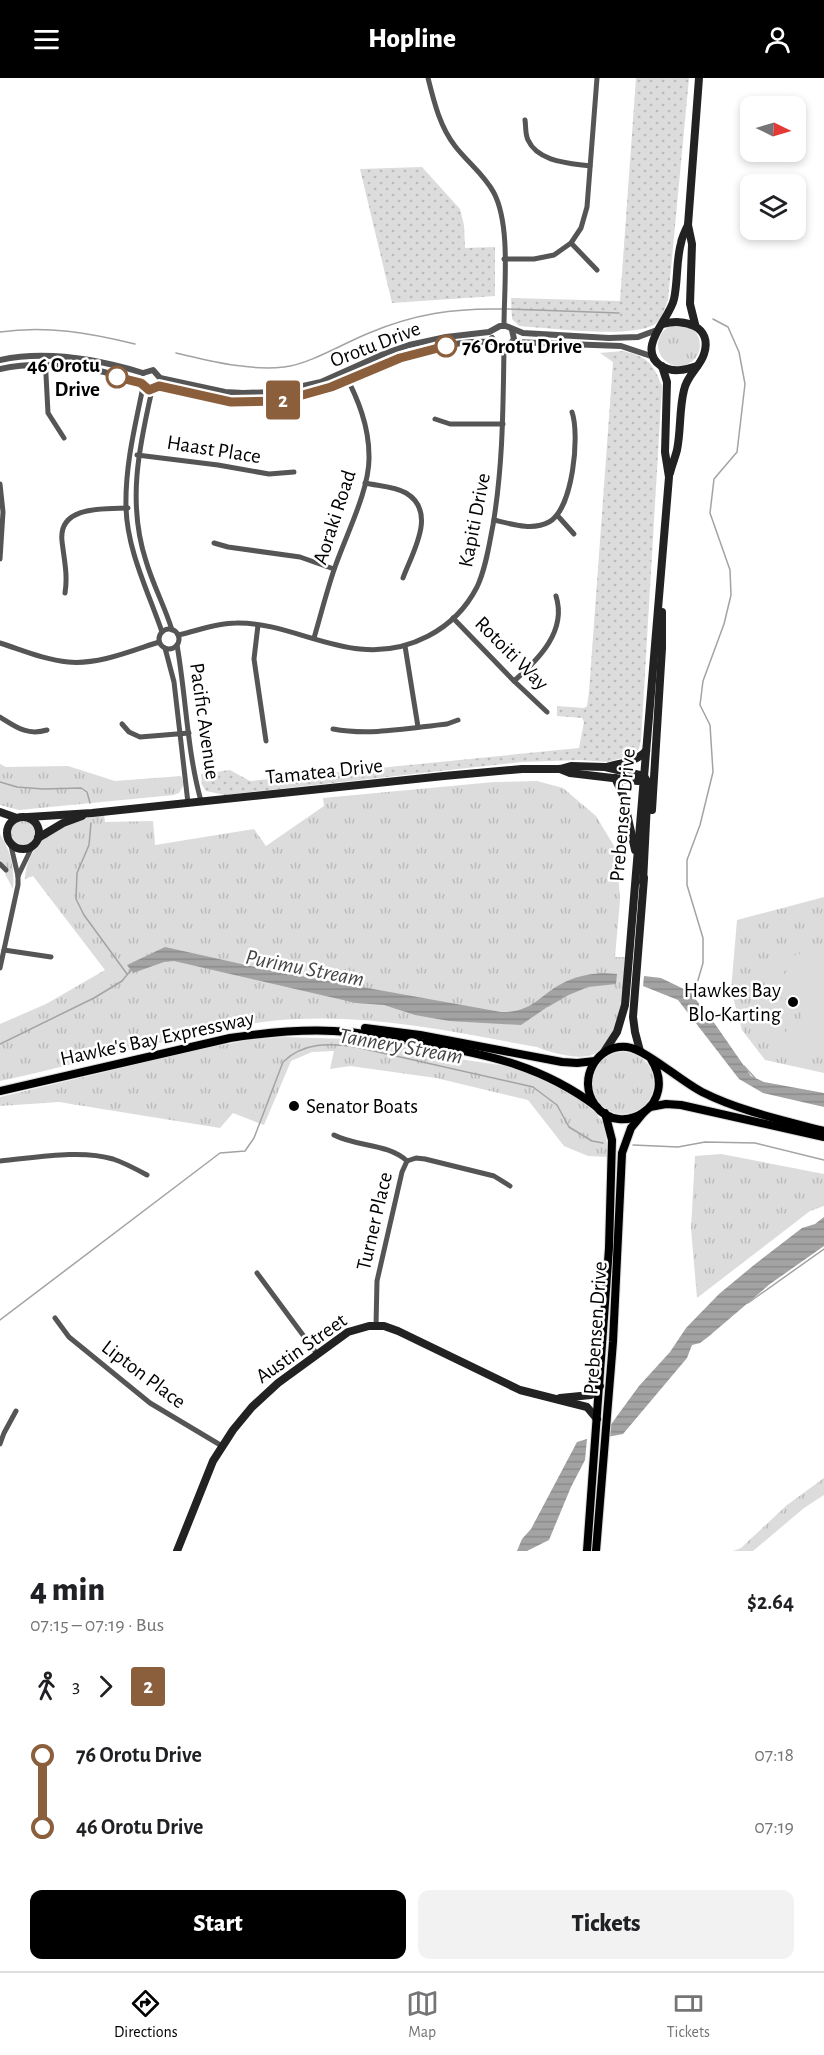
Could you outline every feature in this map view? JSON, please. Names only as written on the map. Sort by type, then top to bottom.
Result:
[{"type":"main road","points":[[688,225],[693,243],[690,304],[695,324],[703,334],[706,345],[703,357],[697,366],[680,371],[662,366],[654,357],[652,343],[668,316],[674,300],[681,243],[688,225],[699,78]]},
{"type":"main road","points":[[660,327],[678,321],[695,324]]},
{"type":"main road","name":"Prebensen Drive","points":[[662,366],[667,382],[665,452],[669,477]]},
{"type":"main road","name":"Prebensen Drive","points":[[603,1053],[617,1032],[624,1011],[669,477],[677,450],[685,387],[689,376],[697,366]]},
{"type":"main road","name":"Prebensen Drive","points":[[640,1051],[633,1017],[643,882],[650,840],[655,781],[662,648],[662,574]]},
{"type":"main road","points":[[643,882],[648,793],[645,778],[649,771],[662,648]]},
{"type":"main road","points":[[605,767],[631,761],[642,756],[646,751]]},
{"type":"main road","name":"Tamatea Drive","points":[[28,817],[92,813],[522,769],[560,769],[571,766],[605,767],[645,778]]},
{"type":"main road","name":"Tamatea Drive","points":[[560,769],[570,773],[638,781],[645,778]]},
{"type":"main road","points":[[615,778],[627,811],[634,843],[636,869]]},
{"type":"main road","points":[[0,812],[16,818],[28,817],[37,825],[38,838],[32,847],[20,850],[11,846],[0,828]]},
{"type":"main road","name":"Tamatea Drive","points":[[38,838],[63,823],[92,813]]},
{"type":"main road","points":[[6,835],[9,825],[16,818]]},
{"type":"main road","name":"Hawke's Bay Expressway","points":[[0,1086],[218,1036],[287,1026],[355,1027],[430,1037],[562,1062],[595,1061]]},
{"type":"main road","name":"Hawke's Bay Expressway","points":[[0,1091],[230,1038],[285,1032],[348,1032],[451,1048],[511,1062],[553,1078],[597,1107]]},
{"type":"main road","points":[[824,1131],[732,1105],[686,1084],[640,1051],[625,1047],[603,1053],[595,1061],[589,1074],[591,1099],[605,1113],[622,1119],[634,1117],[666,1104],[681,1105],[824,1137]]},
{"type":"main road","points":[[647,1110],[656,1098],[659,1083],[657,1071],[651,1059]]},
{"type":"main road","name":"Prebensen Drive","points":[[596,1551],[613,1342],[622,1153],[632,1128],[647,1110]]},
{"type":"main road","name":"Prebensen Drive","points":[[587,1551],[609,1248],[611,1132],[605,1113]]},
{"type":"main road","name":"Austin Street","points":[[177,1551],[208,1471],[222,1446],[252,1407],[278,1383],[354,1329],[376,1326],[398,1331],[520,1390],[587,1407],[597,1419]]},
{"type":"main road","name":"Austin Street","points":[[558,1399],[591,1395],[600,1386]]},
{"type":"street","points":[[428,78],[437,112],[449,137],[480,172],[495,194],[504,230],[504,326]]},
{"type":"street","points":[[504,259],[543,258],[554,255],[571,243],[581,228],[587,207],[597,78]]},
{"type":"street","points":[[525,120],[527,138],[534,150],[562,162],[590,166]]},
{"type":"street","points":[[571,243],[597,270]]},
{"type":"street","points":[[654,357],[621,346],[513,342],[504,348],[498,347],[493,342],[492,335],[495,329],[504,326],[524,333],[609,338],[638,337],[660,327]]},
{"type":"street","name":"Orotu Drive","points":[[160,378],[225,392],[259,394],[306,386],[409,345],[446,337],[489,332],[495,329]]},
{"type":"street","points":[[512,330],[513,342]]},
{"type":"street","name":"Orotu Drive","points":[[155,388],[231,402],[265,402],[300,397],[348,380],[379,365],[419,352],[467,343],[493,342]]},
{"type":"street","name":"Kapiti Drive","points":[[178,635],[234,623],[281,628],[357,649],[390,649],[405,646],[433,634],[453,618],[470,599],[477,586],[494,520],[501,474],[504,348]]},
{"type":"street","points":[[0,360],[45,356],[69,357],[101,362],[142,373],[153,370],[160,378],[155,388],[138,455],[136,507],[145,561],[172,630],[178,635],[177,645],[172,649],[165,648],[159,642]]},
{"type":"street","points":[[45,356],[48,413],[64,438]]},
{"type":"street","points":[[0,369],[45,364],[94,370],[155,388]]},
{"type":"street","name":"Aoraki Road","points":[[314,638],[334,569],[365,483],[369,462],[368,430],[344,372]]},
{"type":"street","points":[[142,373],[130,453],[126,508],[130,539],[138,567],[162,632],[159,642]]},
{"type":"street","points":[[494,520],[532,527],[547,523],[557,515],[564,503],[571,477],[576,423],[572,412]]},
{"type":"street","points":[[435,419],[450,424],[503,424]]},
{"type":"street","name":"Haast Place","points":[[130,453],[269,474],[294,472]]},
{"type":"street","points":[[365,483],[407,494],[419,508],[422,529],[403,578]]},
{"type":"street","points":[[0,484],[0,559]]},
{"type":"street","points":[[65,593],[67,576],[62,537],[68,520],[77,514],[91,510],[136,507]]},
{"type":"street","points":[[557,515],[574,534]]},
{"type":"street","points":[[214,543],[300,557],[334,569]]},
{"type":"street","points":[[514,681],[541,655],[551,640],[559,619],[560,608],[556,596]]},
{"type":"street","name":"Rotoiti Way","points":[[453,618],[547,712]]},
{"type":"street","points":[[258,625],[254,658],[266,741]]},
{"type":"street","points":[[162,632],[167,629],[172,630]]},
{"type":"street","points":[[0,643],[57,660],[82,663],[159,642]]},
{"type":"street","name":"Pacific Avenue","points":[[177,645],[196,782],[201,801]]},
{"type":"street","points":[[405,646],[418,727]]},
{"type":"street","name":"Pacific Avenue","points":[[165,648],[174,682],[188,803]]},
{"type":"street","points":[[0,717],[25,732],[37,733],[47,730]]},
{"type":"street","points":[[333,729],[359,733],[447,724],[458,720]]},
{"type":"street","points":[[122,724],[129,732],[140,737],[189,733]]},
{"type":"street","points":[[11,846],[18,876]]},
{"type":"street","points":[[0,968],[18,876],[32,847]]},
{"type":"street","points":[[0,864],[6,870]]},
{"type":"street","points":[[0,927],[8,928]]},
{"type":"street","points":[[4,950],[51,957]]},
{"type":"street","points":[[334,1135],[344,1140],[393,1151],[407,1161]]},
{"type":"street","points":[[0,1161],[67,1155],[99,1156],[125,1164],[147,1175]]},
{"type":"street","name":"Turner Place","points":[[376,1326],[377,1281],[402,1172],[407,1161],[416,1158],[425,1159],[494,1176],[510,1186]]},
{"type":"street","points":[[257,1273],[317,1354]]},
{"type":"street","name":"Lipton Place","points":[[55,1318],[69,1337],[150,1403],[222,1446]]},
{"type":"street","points":[[0,1444],[16,1411]]},
{"type":"green space","points":[[636,78],[689,78],[668,300],[660,320],[644,328],[610,332],[519,326],[512,319],[511,298],[620,301]]},
{"type":"green space","points":[[422,167],[460,209],[464,225],[465,248],[495,247],[495,296],[392,303],[360,169]]},
{"type":"green space","points":[[679,324],[694,330],[700,345],[694,360],[679,366],[664,360],[658,345],[664,330]]},
{"type":"green space","points":[[623,351],[648,362],[656,372],[662,386],[639,749],[628,756],[608,762],[580,760],[522,762],[225,795],[206,791],[202,785],[201,774],[230,770],[250,781],[579,748],[584,722],[582,718],[557,716],[557,706],[584,708],[587,706],[613,362],[600,353]]},
{"type":"green space","points":[[0,764],[6,767],[68,766],[115,781],[181,776],[184,784],[179,793],[174,795],[19,810],[0,805]]},
{"type":"green space","points":[[537,781],[563,788],[596,816],[617,851],[620,901],[615,957],[625,957],[622,1002],[612,1035],[598,1052],[579,1057],[537,1047],[389,1022],[328,1018],[298,1019],[262,1022],[208,1032],[0,1081],[0,1024],[46,1004],[105,970],[33,876],[25,879],[30,858],[36,848],[42,840],[60,826],[81,817],[104,814],[105,822],[153,821],[155,845],[254,829],[266,846],[324,806],[323,798],[494,782]]},
{"type":"green space","points":[[23,821],[32,824],[35,833],[32,842],[23,845],[14,842],[11,833],[14,824]]},
{"type":"green space","points":[[0,834],[11,860],[13,889],[5,874],[9,870],[0,860]]},
{"type":"green space","points":[[824,897],[824,1073],[765,1060],[742,1030],[731,990],[737,920]]},
{"type":"green space","name":"Hawkes Bay Blo-Karting","points":[[824,949],[824,1042],[819,1045],[824,1049],[824,1057],[792,1049],[778,1039],[770,1029],[766,1017],[764,992],[774,969],[784,960],[798,954]],"holes":[[[786,970],[790,971],[796,993],[794,998],[786,1000],[774,990],[776,980]],[[794,1007],[800,1010],[807,1037],[804,1042],[791,1038],[784,1029],[785,1017]]]},
{"type":"green space","points":[[283,1037],[381,1042],[459,1059],[514,1067],[540,1077],[575,1096],[595,1112],[604,1124],[609,1157],[588,1156],[564,1146],[528,1100],[436,1078],[350,1066],[330,1069],[334,1051],[312,1052],[291,1061],[264,1125],[233,1113],[220,1128],[59,1102],[0,1106],[0,1097],[205,1048]]},
{"type":"green space","points":[[623,1052],[640,1057],[645,1061],[649,1066],[654,1083],[649,1100],[645,1105],[640,1109],[623,1114],[606,1109],[601,1105],[597,1100],[592,1083],[597,1066],[601,1061],[606,1057]]},
{"type":"green space","points":[[721,1154],[824,1174],[824,1206],[810,1211],[697,1298],[691,1229],[695,1156]]},
{"type":"green space","points":[[824,1478],[824,1495],[804,1508],[753,1551],[733,1551],[741,1548],[787,1505]]},
{"type":"shaded area","points":[[165,947],[273,971],[501,1012],[529,1006],[558,986],[573,979],[592,974],[617,974],[616,984],[588,987],[559,999],[521,1025],[449,1021],[415,1015],[384,1005],[356,1003],[174,961],[164,962],[133,973],[127,965]]},
{"type":"shaded area","points":[[644,976],[661,978],[690,992],[751,1076],[764,1082],[824,1093],[824,1107],[763,1093],[739,1079],[678,1000],[643,986]]},
{"type":"shaded area","points":[[824,1217],[824,1246],[770,1284],[700,1343],[692,1345],[687,1358],[623,1434],[607,1437],[607,1430],[639,1386],[670,1352],[686,1328],[719,1294],[802,1228],[815,1224]]},
{"type":"shaded area","points":[[587,1439],[585,1460],[549,1540],[527,1551],[517,1551],[577,1442]]},
{"type":"waterway","points":[[176,353],[257,368],[284,367],[316,358],[369,333],[402,321],[451,311],[502,309]]},
{"type":"waterway","points":[[507,309],[619,313]]},
{"type":"waterway","points":[[691,993],[703,963],[703,938],[687,885],[687,860],[700,825],[713,772],[710,725],[700,705],[703,681],[724,624],[731,595],[730,570],[710,513],[714,479],[737,452],[745,384],[739,352],[728,327],[713,319]]},
{"type":"waterway","points":[[0,332],[34,329],[68,331],[135,344]]},
{"type":"waterway","points":[[0,782],[17,787],[43,789],[81,788],[87,792],[90,803]]},
{"type":"waterway","points":[[91,823],[89,845],[77,873],[76,899],[84,915],[127,974]]},
{"type":"waterway","name":"Purimu Stream","points":[[0,1044],[94,998],[122,981],[131,970]]},
{"type":"waterway","name":"Purimu Stream","points":[[548,1006],[567,995]]},
{"type":"waterway","name":"Tannery Stream","points":[[0,1320],[220,1153],[245,1151],[254,1138],[283,1062],[291,1055],[308,1047],[327,1045],[356,1047],[533,1087],[557,1105],[569,1127],[592,1141],[603,1143]]},
{"type":"waterway","name":"Purimu Stream","points":[[744,1066],[755,1078]]},
{"type":"waterway","name":"Tannery Stream","points":[[633,1145],[678,1147],[705,1142],[755,1143],[824,1160]]},
{"type":"waterway","points":[[748,1303],[824,1249]]},
{"type":"bus line","name":"2","points":[[117,377],[141,383],[149,390],[159,386],[231,402],[281,401],[316,393],[379,365],[446,346]]},
{"type":"place","name":"76 Orotu Drive","points":[[446,346]]},
{"type":"place","name":"46 Orotu Drive","points":[[117,377]]},
{"type":"place","name":"Hawkes Bay Blo-Karting","points":[[793,1002]]},
{"type":"place","name":"Senator Boats","points":[[294,1106]]}]
